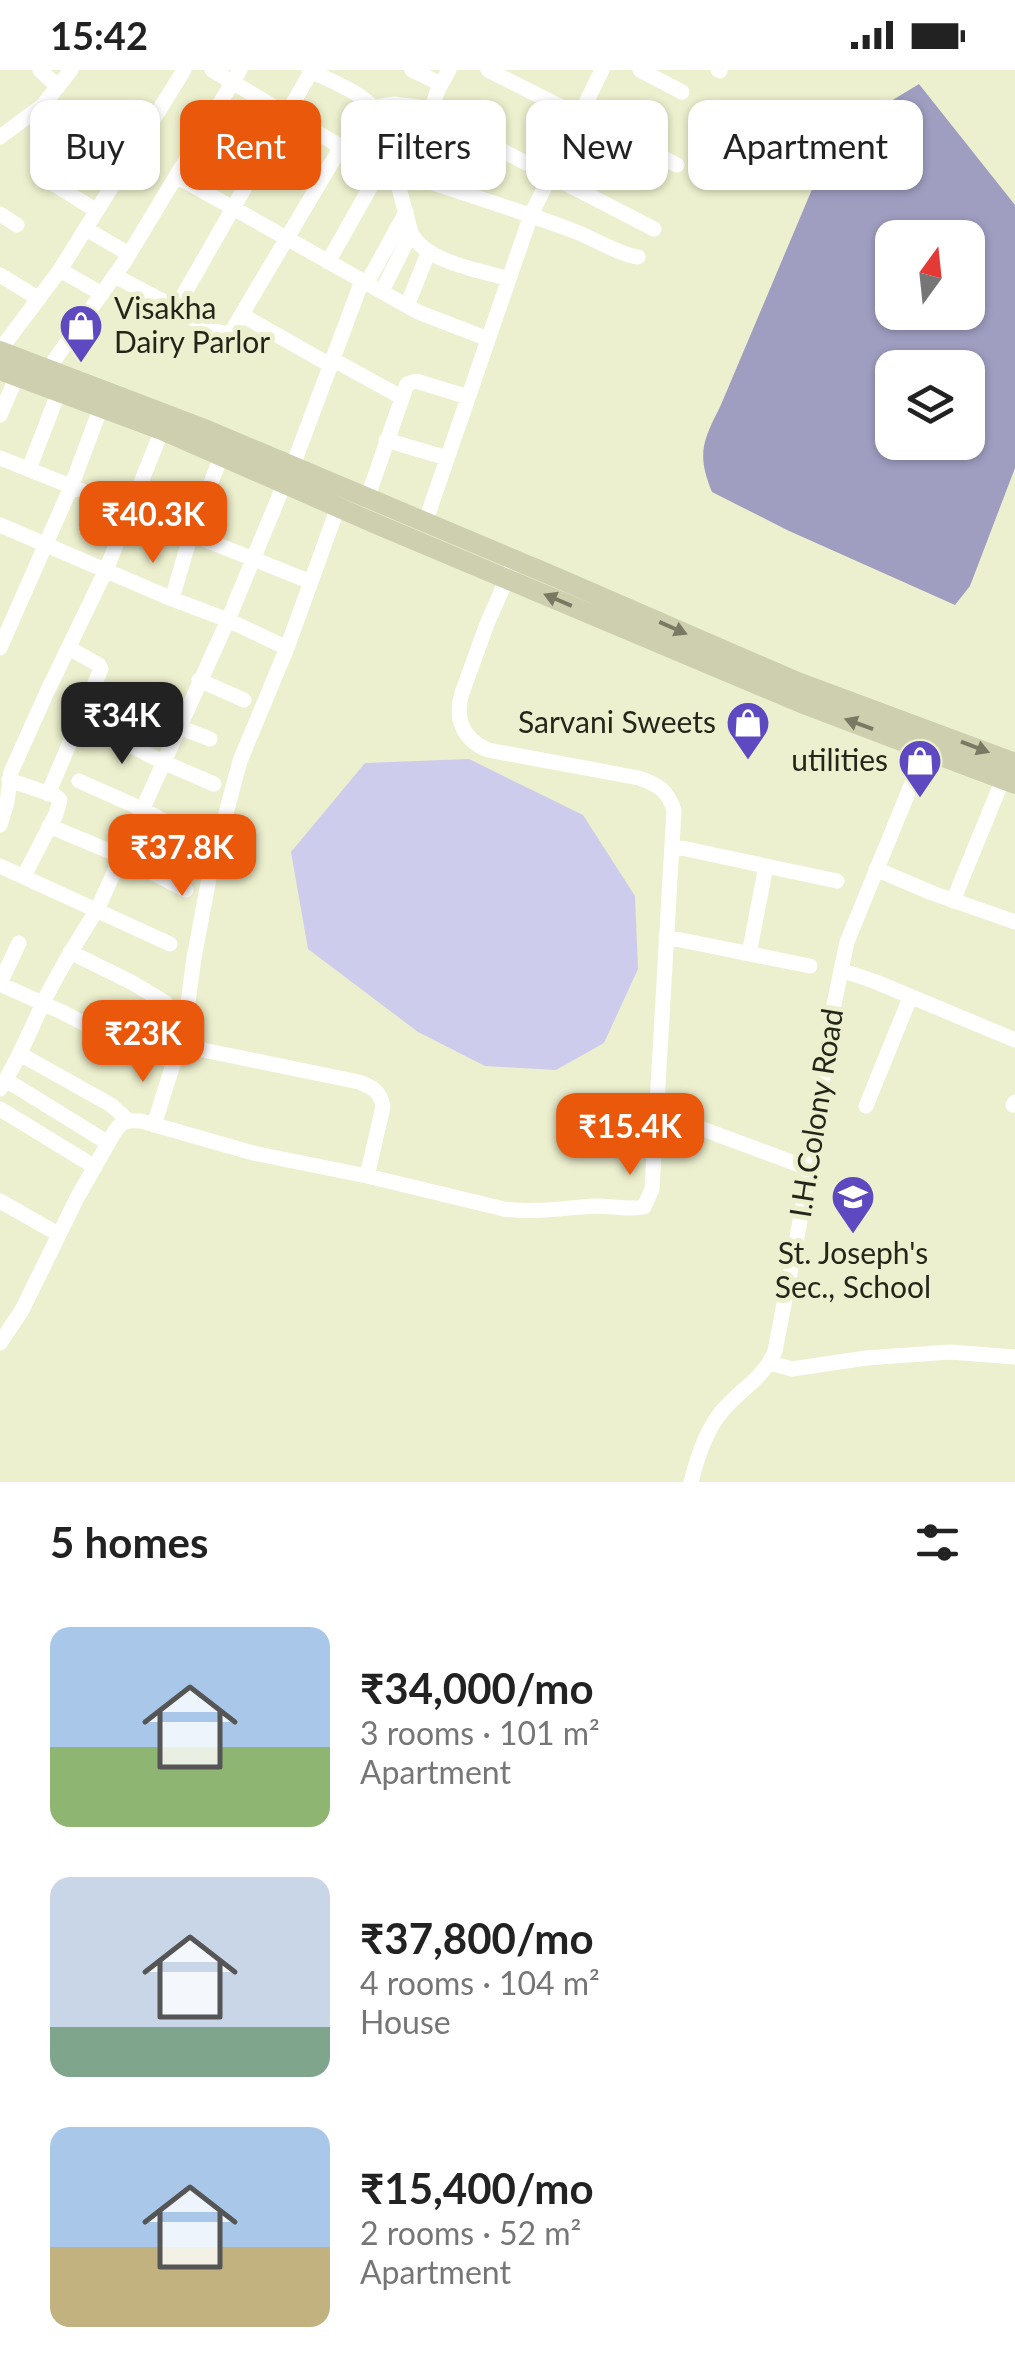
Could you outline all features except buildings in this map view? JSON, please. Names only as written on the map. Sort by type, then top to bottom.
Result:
[{"type":"main road","points":[[0,351],[156,410],[289,475],[338,507],[511,570]]},
{"type":"main road","points":[[8,373],[222,454],[367,499],[425,522],[511,570],[806,705],[930,740],[1011,775]]},
{"type":"street","points":[[0,137],[43,105],[48,78],[71,70]]},
{"type":"street","points":[[0,351],[60,270],[184,70]]},
{"type":"street","points":[[212,70],[236,76],[268,100]]},
{"type":"street","points":[[294,100],[310,70],[366,100]]},
{"type":"street","points":[[412,70],[445,77],[435,100]]},
{"type":"street","points":[[488,70],[547,100]]},
{"type":"street","points":[[587,100],[602,70]]},
{"type":"street","points":[[640,70],[682,92]]},
{"type":"street","points":[[48,369],[115,276],[236,76]]},
{"type":"street","points":[[115,276],[220,334],[228,334],[341,147],[321,135]]},
{"type":"street","points":[[668,160],[677,165]]},
{"type":"street","points":[[176,176],[424,315],[488,338]]},
{"type":"street","points":[[63,190],[97,211]]},
{"type":"street","points":[[176,308],[244,190]]},
{"type":"street","points":[[328,262],[375,190]]},
{"type":"street","points":[[396,190],[419,246],[428,253],[508,279]]},
{"type":"street","points":[[450,190],[531,215],[638,257]]},
{"type":"street","points":[[425,522],[508,279],[543,190]]},
{"type":"street","points":[[579,190],[654,229]]},
{"type":"street","points":[[108,1144],[3,1084],[70,952],[97,910],[228,620],[331,362],[406,212]]},
{"type":"street","points":[[0,214],[16,226]]},
{"type":"street","points":[[86,229],[129,254]]},
{"type":"street","points":[[370,285],[411,233]]},
{"type":"street","points":[[407,306],[428,253]]},
{"type":"street","points":[[60,270],[102,294]]},
{"type":"street","points":[[0,275],[39,299]]},
{"type":"street","points":[[242,315],[401,397]]},
{"type":"street","points":[[0,415],[8,373]]},
{"type":"street","points":[[367,499],[407,384],[412,381],[468,397]]},
{"type":"street","points":[[28,470],[59,392]]},
{"type":"street","points":[[0,648],[71,487],[101,407]]},
{"type":"street","points":[[0,825],[8,802],[9,780],[22,746],[106,570],[162,430]]},
{"type":"street","points":[[386,440],[447,458]]},
{"type":"street","points":[[172,599],[191,534],[222,454]]},
{"type":"street","points":[[0,458],[311,582]]},
{"type":"street","points":[[338,507],[288,648],[240,761],[215,853],[185,1025],[186,1038],[203,1050],[375,1088],[382,1106],[367,1176]]},
{"type":"street","points":[[0,525],[288,648]]},
{"type":"street","points":[[20,1054],[111,1105],[128,1120],[253,1153],[520,1211],[644,1207],[652,1189],[658,1115],[674,810],[668,794],[658,785],[639,778],[488,750],[471,741],[460,724],[458,703],[511,570]]},
{"type":"street","points":[[48,794],[101,669],[99,664],[69,648]]},
{"type":"street","points":[[199,680],[244,700]]},
{"type":"street","points":[[179,727],[210,739]]},
{"type":"street","points":[[102,731],[214,784]]},
{"type":"street","name":"I.H.Colony Road","points":[[691,1482],[714,1422],[770,1362],[810,1169],[832,1014],[847,942],[930,740]]},
{"type":"street","points":[[953,900],[1011,775]]},
{"type":"street","points":[[9,780],[60,800],[24,876]]},
{"type":"street","points":[[78,781],[142,808],[189,834]]},
{"type":"street","points":[[50,826],[121,856],[186,890]]},
{"type":"street","points":[[672,846],[837,881]]},
{"type":"street","points":[[0,866],[170,944]]},
{"type":"street","points":[[749,954],[766,866]]},
{"type":"street","points":[[876,869],[1015,922]]},
{"type":"street","points":[[666,937],[810,966]]},
{"type":"street","points":[[19,943],[0,984],[134,1050]]},
{"type":"street","points":[[70,952],[166,1003]]},
{"type":"street","points":[[841,970],[1015,1040]]},
{"type":"street","points":[[866,1106],[910,998]]},
{"type":"street","points":[[154,1125],[175,1058]]},
{"type":"street","points":[[0,1110],[95,1167]]},
{"type":"street","points":[[658,1115],[810,1169]]},
{"type":"street","points":[[0,1343],[22,1310],[108,1144],[128,1120]]},
{"type":"street","points":[[0,1201],[58,1234]]},
{"type":"street","points":[[770,1362],[792,1369],[866,1358],[950,1352],[1015,1357]]},
{"type":"shaded area","points":[[919,84],[1015,205],[1015,468],[970,586],[955,605],[712,492],[703,458],[709,430],[812,190],[923,190],[923,100],[893,100]]},
{"type":"shaded area","points":[[469,759],[583,815],[635,896],[638,969],[604,1043],[556,1070],[485,1066],[418,1032],[308,949],[291,852],[365,763]]},
{"type":"place","name":"Visakha Dairy Parlor","points":[[81,364]]},
{"type":"place","name":"Sarvani Sweets","points":[[748,761]]},
{"type":"place","name":"utilities","points":[[920,799]]},
{"type":"place","name":"St. Joseph's Sec., School","points":[[853,1235]]}]
